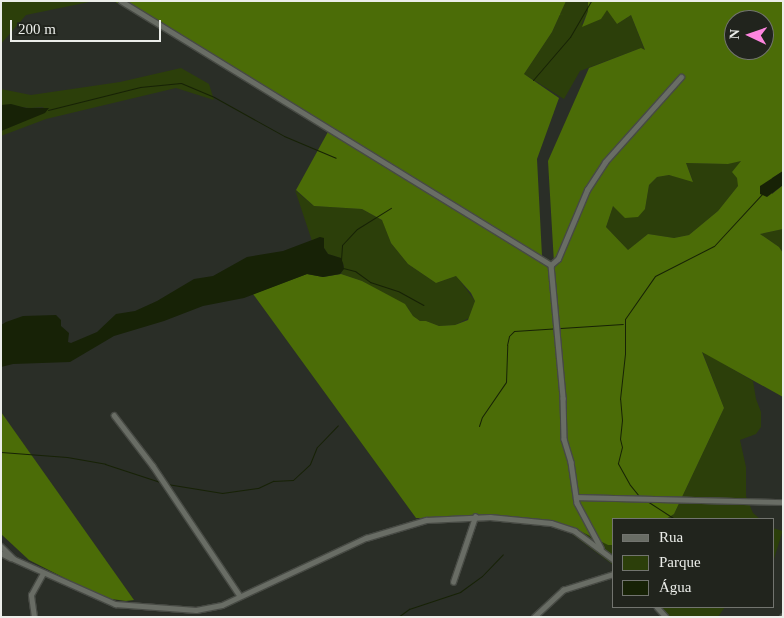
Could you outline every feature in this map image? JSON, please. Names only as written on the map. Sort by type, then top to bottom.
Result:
[{"type":"street","points":[[121,1],[350,139],[494,232],[551,265]]},
{"type":"street","points":[[551,265],[558,259],[588,190],[605,162],[681,77]]},
{"type":"street","points":[[551,265],[564,398],[563,431],[571,462],[576,497],[581,512],[602,550]]},
{"type":"street","points":[[114,415],[153,466],[240,596]]},
{"type":"street","points":[[576,497],[783,502]]},
{"type":"street","points":[[453,582],[474,517]]},
{"type":"street","points":[[1,553],[102,599],[131,606],[205,610],[222,605],[366,538],[420,521],[474,517],[524,519],[558,524],[575,531],[612,558]]},
{"type":"street","points":[[1,546],[14,559]]},
{"type":"street","points":[[34,617],[31,595],[43,573]]},
{"type":"street","points":[[534,617],[563,590],[612,574]]},
{"type":"green space","points":[[1,1],[94,1],[26,15],[1,44]]},
{"type":"green space","points":[[114,1],[566,1],[552,32],[524,74],[559,98],[537,159],[542,256],[554,263],[548,161],[589,68],[641,48],[645,50],[631,15],[617,24],[607,10],[601,19],[582,27],[588,11],[588,1],[783,1],[783,171],[772,178],[772,194],[783,185],[783,229],[760,234],[779,247],[783,253],[783,397],[702,352],[724,408],[674,514],[668,518],[612,518],[612,545],[608,545],[572,527],[508,517],[416,518],[253,294],[307,274],[323,277],[341,274],[362,281],[405,304],[413,316],[420,321],[426,321],[439,326],[455,325],[468,320],[475,301],[471,293],[456,276],[436,283],[408,264],[391,243],[382,220],[362,209],[314,206],[296,190],[329,130]],"holes":[[[741,161],[732,172],[737,178],[738,186],[718,211],[689,235],[674,238],[648,234],[628,250],[606,227],[613,206],[625,218],[638,217],[645,209],[649,185],[657,177],[669,175],[693,182],[686,163],[728,164]]]},
{"type":"green space","points":[[566,1],[588,1],[588,11],[581,25],[607,9],[617,24],[631,15],[645,51],[641,48],[580,71],[564,99],[524,74],[552,32]]},
{"type":"green space","points":[[181,68],[209,84],[214,100],[176,88],[46,119],[1,136],[1,131],[24,121],[44,107],[30,108],[1,105],[1,89],[31,95],[120,82]]},
{"type":"green space","points":[[741,160],[737,178],[739,185],[718,211],[689,235],[674,238],[648,234],[628,250],[606,227],[613,206],[645,209],[649,185],[657,177],[669,175],[693,181],[686,163],[728,164]]},
{"type":"green space","points":[[295,190],[314,206],[362,209],[383,221],[391,243],[408,264],[436,283],[456,276],[458,278],[475,301],[469,318],[455,325],[439,326],[426,321],[420,321],[413,316],[408,308],[395,300],[362,281],[341,274],[344,266],[340,258],[328,254],[324,248],[324,241],[320,237],[312,241]]},
{"type":"green space","points":[[783,229],[783,253],[779,247],[760,234]]},
{"type":"green space","points":[[702,351],[753,381],[756,399],[761,412],[761,427],[756,434],[740,440],[746,467],[746,496],[753,513],[759,518],[668,518],[674,514],[724,408]]},
{"type":"green space","points":[[1,412],[134,600],[126,601],[104,598],[29,560],[1,534]]},
{"type":"green space","points":[[560,525],[572,527],[608,545],[612,545],[612,564]]},
{"type":"green space","points":[[774,528],[783,531],[774,559]]},
{"type":"green space","points":[[656,608],[724,608],[718,617],[665,617]]},
{"type":"water","points":[[11,104],[26,108],[49,108],[45,113],[1,131],[1,105]]},
{"type":"water","points":[[783,171],[783,185],[767,197],[760,194],[760,186]]},
{"type":"water","points":[[320,237],[324,238],[324,248],[328,254],[341,258],[344,269],[340,274],[323,277],[307,274],[244,298],[203,306],[164,321],[114,336],[70,362],[13,364],[1,367],[1,325],[6,322],[23,316],[56,315],[61,320],[61,326],[69,333],[68,342],[71,343],[97,332],[116,314],[135,311],[157,301],[194,279],[213,276],[247,257],[283,251]]},
{"type":"waterway","points":[[533,80],[570,37],[591,1]]},
{"type":"waterway","points":[[48,110],[140,87],[181,83],[214,97],[284,136],[336,158]]},
{"type":"waterway","points":[[639,496],[630,485],[618,463],[622,447],[620,439],[622,420],[620,399],[625,354],[625,319],[655,276],[714,246],[762,194]]},
{"type":"waterway","points":[[341,260],[342,245],[357,229],[391,208]]},
{"type":"waterway","points":[[343,268],[355,271],[370,282],[398,291],[423,305]]},
{"type":"waterway","points":[[479,426],[482,417],[506,382],[507,345],[509,336],[514,331],[623,324]]},
{"type":"waterway","points":[[167,484],[222,493],[258,488],[273,481],[293,480],[310,464],[317,447],[338,425]]},
{"type":"waterway","points":[[1,452],[67,457],[105,464],[163,483]]},
{"type":"waterway","points":[[647,501],[673,518]]},
{"type":"waterway","points":[[398,617],[409,609],[460,592],[482,576],[503,554]]}]
